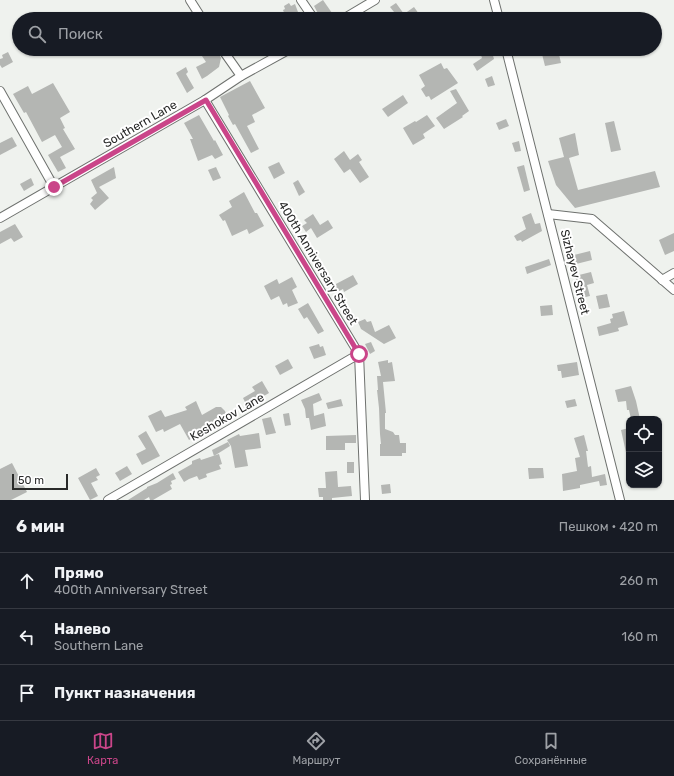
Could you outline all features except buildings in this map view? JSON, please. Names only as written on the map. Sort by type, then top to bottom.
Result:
[{"type":"street","points":[[190,0],[198,12]]},
{"type":"street","points":[[301,0],[309,12]]},
{"type":"street","points":[[355,12],[375,0]]},
{"type":"street","points":[[494,0],[497,12]]},
{"type":"street","points":[[227,56],[241,76]]},
{"type":"street","name":"Southern Lane","points":[[0,218],[206,100],[241,76],[277,56]]},
{"type":"street","name":"Sizhayev Street","points":[[508,56],[620,500]]},
{"type":"street","points":[[0,91],[54,187]]},
{"type":"street","name":"400th Anniversary Street","points":[[206,100],[359,354],[365,500]]},
{"type":"street","points":[[548,214],[592,219],[674,290]]},
{"type":"street","points":[[662,280],[674,273]]},
{"type":"street","name":"Keshokov Lane","points":[[108,500],[359,354]]},
{"type":"route","points":[[54,187],[206,100],[359,354]]}]
